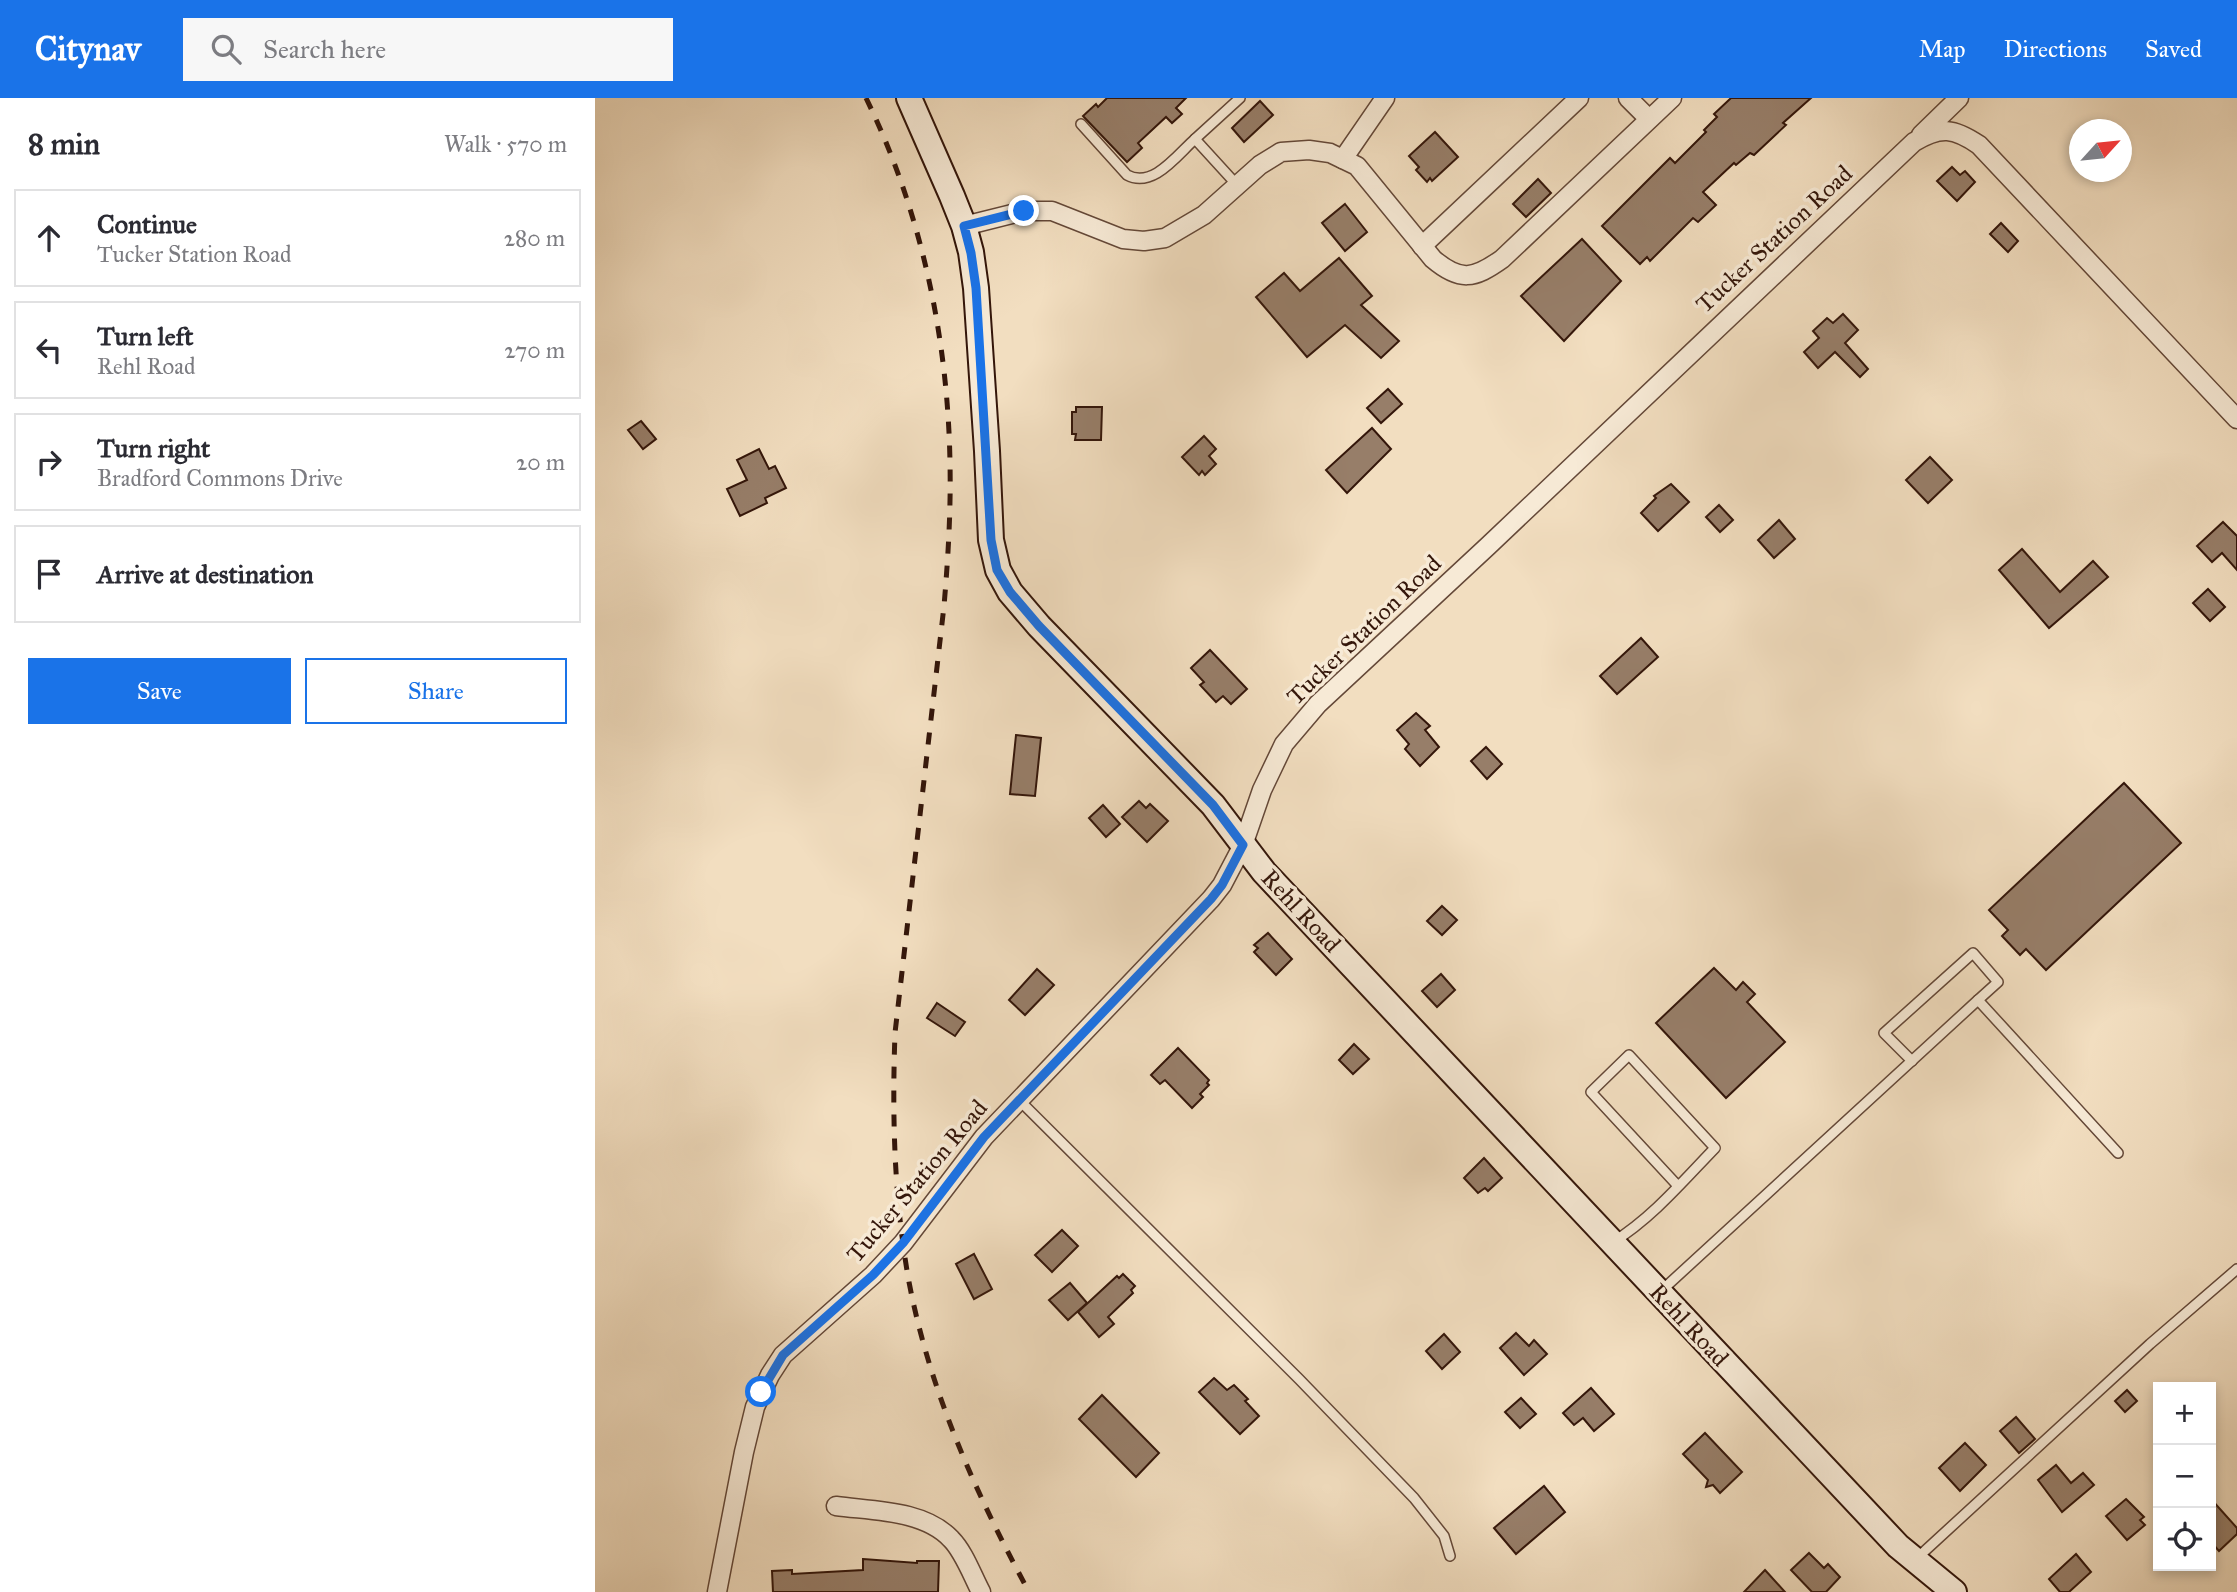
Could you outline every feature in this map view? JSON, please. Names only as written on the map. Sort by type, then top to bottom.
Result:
[{"type":"street","name":"Rehl Road","points":[[909,98],[964,226],[971,253],[976,288],[991,540],[997,570],[1010,592],[1039,626],[1213,805],[1264,872],[1659,1294],[1898,1546],[1954,1592]]},
{"type":"street","points":[[1343,159],[1385,98]]},
{"type":"street","points":[[1422,246],[1579,98]]},
{"type":"street","points":[[1629,98],[1649,119]]},
{"type":"street","points":[[964,226],[1024,211],[1052,211],[1123,239],[1144,241],[1165,238],[1204,215],[1260,165],[1281,152],[1309,150],[1330,153],[1357,166],[1445,270],[1464,277],[1485,271],[1502,259],[1672,98]]},
{"type":"street","points":[[1914,142],[1959,98]]},
{"type":"street","name":"Tucker Station Road","points":[[717,1592],[755,1407],[783,1355],[873,1275],[903,1243],[984,1137],[1211,899],[1222,885],[1243,845],[1262,790],[1284,744],[1318,704],[1488,547],[1914,142],[1936,132],[1951,131],[1961,133],[1979,145],[2237,419]]},
{"type":"street","points":[[836,1506],[908,1516],[936,1525],[953,1540],[981,1592]]},
{"type":"lane","points":[[1081,124],[1127,175],[1136,180],[1150,178],[1240,98]]},
{"type":"lane","points":[[1195,139],[1237,186]]},
{"type":"lane","points":[[1659,1294],[1999,982],[1973,953],[1884,1033],[1912,1061]]},
{"type":"lane","points":[[1978,1000],[2118,1153]]},
{"type":"lane","points":[[1612,1243],[1635,1229],[1678,1186],[1715,1148],[1629,1055],[1591,1093],[1678,1186]]},
{"type":"lane","points":[[1018,1100],[1299,1379],[1414,1498],[1444,1536],[1450,1556]]},
{"type":"lane","points":[[1915,1560],[2237,1269]]},
{"type":"building","points":[[1107,98],[1186,98],[1176,108],[1182,114],[1172,123],[1166,117],[1138,143],[1142,148],[1127,162],[1083,116]]},
{"type":"building","points":[[1731,98],[1811,98],[1783,123],[1786,125],[1754,155],[1750,153],[1736,165],[1734,163],[1703,192],[1716,205],[1698,222],[1693,218],[1650,261],[1647,257],[1640,264],[1602,226],[1670,158],[1675,163],[1706,132],[1704,130],[1717,117],[1714,114]]},
{"type":"building","points":[[1260,101],[1273,115],[1244,142],[1232,128]]},
{"type":"building","points":[[1435,132],[1458,157],[1432,181],[1430,178],[1427,182],[1416,170],[1419,167],[1409,156]]},
{"type":"building","points":[[1952,167],[1960,175],[1965,171],[1975,182],[1957,201],[1937,181]]},
{"type":"building","points":[[1538,179],[1551,193],[1526,217],[1513,204]]},
{"type":"building","points":[[1345,204],[1367,232],[1345,251],[1322,223]]},
{"type":"building","points":[[2001,223],[2018,241],[2008,252],[1990,234]]},
{"type":"building","points":[[1582,239],[1621,281],[1564,341],[1521,296]]},
{"type":"building","points":[[1339,258],[1372,296],[1361,305],[1399,341],[1381,358],[1345,325],[1307,357],[1256,297],[1284,273],[1300,291]]},
{"type":"building","points":[[1843,314],[1858,330],[1845,343],[1868,369],[1860,377],[1835,352],[1818,368],[1804,352],[1819,338],[1813,331],[1827,318],[1833,323]]},
{"type":"building","points":[[1388,389],[1402,404],[1381,423],[1367,408]]},
{"type":"building","points":[[1076,407],[1102,407],[1101,440],[1075,440],[1076,434],[1072,434],[1072,412],[1076,412]]},
{"type":"building","points":[[641,421],[656,439],[643,449],[628,430]]},
{"type":"building","points":[[1372,428],[1391,449],[1347,493],[1326,470]]},
{"type":"building","points":[[1204,436],[1216,449],[1209,456],[1216,464],[1205,475],[1202,471],[1199,475],[1182,457]]},
{"type":"building","points":[[759,449],[769,469],[775,466],[786,488],[765,498],[767,503],[740,516],[727,489],[747,480],[737,460]]},
{"type":"building","points":[[1930,457],[1952,480],[1928,503],[1906,480]]},
{"type":"building","points":[[1671,484],[1689,502],[1658,531],[1641,513],[1656,498],[1654,496]]},
{"type":"building","points":[[1719,505],[1733,520],[1720,532],[1706,517]]},
{"type":"building","points":[[1779,520],[1795,539],[1774,558],[1758,540]]},
{"type":"building","points":[[2223,522],[2237,536],[2237,570],[2222,553],[2212,562],[2197,546]]},
{"type":"building","points":[[2022,549],[2060,592],[2093,561],[2108,577],[2049,628],[1999,570]]},
{"type":"building","points":[[2208,589],[2225,607],[2210,621],[2193,603]]},
{"type":"building","points":[[1641,638],[1658,657],[1617,694],[1600,676]]},
{"type":"building","points":[[1210,650],[1247,689],[1231,704],[1223,696],[1216,702],[1200,685],[1204,682],[1191,668]]},
{"type":"building","points":[[1416,713],[1430,726],[1425,730],[1439,747],[1420,766],[1405,749],[1409,744],[1397,730]]},
{"type":"building","points":[[1016,735],[1041,738],[1035,796],[1010,794]]},
{"type":"building","points":[[1486,747],[1502,764],[1487,779],[1471,761]]},
{"type":"building","points":[[2124,783],[2181,843],[2046,970],[2026,949],[2020,955],[2002,936],[2008,930],[1989,910]]},
{"type":"building","points":[[1139,801],[1146,808],[1150,804],[1168,821],[1147,842],[1122,817]]},
{"type":"building","points":[[1103,805],[1120,824],[1106,837],[1089,818]]},
{"type":"building","points":[[1442,906],[1457,920],[1442,935],[1427,921]]},
{"type":"building","points":[[1268,933],[1292,959],[1276,975],[1254,952],[1258,948],[1254,945]]},
{"type":"building","points":[[1714,968],[1736,990],[1743,982],[1755,994],[1747,1002],[1785,1042],[1726,1098],[1656,1023]]},
{"type":"building","points":[[1037,969],[1054,985],[1025,1015],[1009,1000]]},
{"type":"building","points":[[1441,974],[1455,990],[1437,1007],[1422,991]]},
{"type":"building","points":[[937,1003],[965,1022],[955,1036],[927,1018]]},
{"type":"building","points":[[1354,1044],[1369,1059],[1353,1074],[1339,1060]]},
{"type":"building","points":[[1178,1048],[1209,1080],[1209,1085],[1200,1094],[1203,1097],[1192,1108],[1165,1080],[1160,1084],[1151,1075]]},
{"type":"building","points":[[1484,1158],[1502,1178],[1488,1191],[1485,1188],[1478,1193],[1464,1178]]},
{"type":"building","points":[[1062,1230],[1078,1246],[1052,1272],[1035,1255]]},
{"type":"building","points":[[974,1254],[992,1289],[974,1299],[956,1264]]},
{"type":"building","points":[[1123,1274],[1135,1286],[1131,1290],[1133,1293],[1108,1317],[1114,1324],[1099,1337],[1078,1312],[1117,1276],[1119,1278]]},
{"type":"building","points":[[1070,1283],[1087,1303],[1068,1320],[1049,1300]]},
{"type":"building","points":[[1516,1333],[1529,1346],[1534,1340],[1547,1354],[1524,1375],[1500,1348]]},
{"type":"building","points":[[1444,1334],[1460,1352],[1442,1369],[1426,1351]]},
{"type":"building","points":[[1214,1378],[1227,1390],[1234,1385],[1248,1399],[1245,1401],[1259,1416],[1240,1434],[1199,1392]]},
{"type":"building","points":[[1591,1388],[1614,1414],[1594,1431],[1583,1418],[1574,1425],[1563,1413]]},
{"type":"building","points":[[2127,1390],[2137,1401],[2125,1412],[2115,1401]]},
{"type":"building","points":[[1102,1395],[1159,1453],[1136,1477],[1079,1419]]},
{"type":"building","points":[[1521,1398],[1536,1414],[1520,1428],[1505,1412]]},
{"type":"building","points":[[2016,1417],[2035,1439],[2019,1453],[2000,1431]]},
{"type":"building","points":[[1705,1433],[1742,1472],[1720,1493],[1713,1485],[1706,1487],[1708,1480],[1683,1454]]},
{"type":"building","points":[[1965,1443],[1986,1465],[1960,1491],[1939,1468]]},
{"type":"building","points":[[2056,1465],[2071,1483],[2083,1473],[2094,1485],[2062,1512],[2038,1480]]},
{"type":"building","points":[[1544,1486],[1565,1512],[1516,1554],[1494,1528]]},
{"type":"building","points":[[2126,1499],[2144,1517],[2140,1520],[2145,1525],[2127,1540],[2106,1516]]},
{"type":"building","points":[[2216,1505],[2237,1528],[2237,1534],[2219,1551],[2216,1548]]},
{"type":"building","points":[[1809,1553],[1824,1568],[1828,1564],[1840,1577],[1826,1592],[1812,1592],[1791,1570]]},
{"type":"building","points":[[2076,1554],[2091,1572],[2069,1592],[2060,1592],[2049,1579]]},
{"type":"building","points":[[863,1559],[917,1563],[939,1561],[938,1592],[773,1592],[772,1571],[792,1570],[792,1574],[863,1570]]},
{"type":"building","points":[[1765,1570],[1785,1592],[1744,1592]]},
{"type":"railway","points":[[866,98],[902,185],[928,276],[944,369],[950,463],[944,606],[895,1033],[894,1127],[900,1220],[918,1323],[942,1403],[973,1480],[1029,1592]]},
{"type":"route","points":[[761,1392],[783,1355],[873,1275],[903,1243],[984,1137],[1211,899],[1222,885],[1243,845],[1213,805],[1039,626],[1010,592],[997,570],[991,540],[976,288],[964,226],[1024,211]]}]
